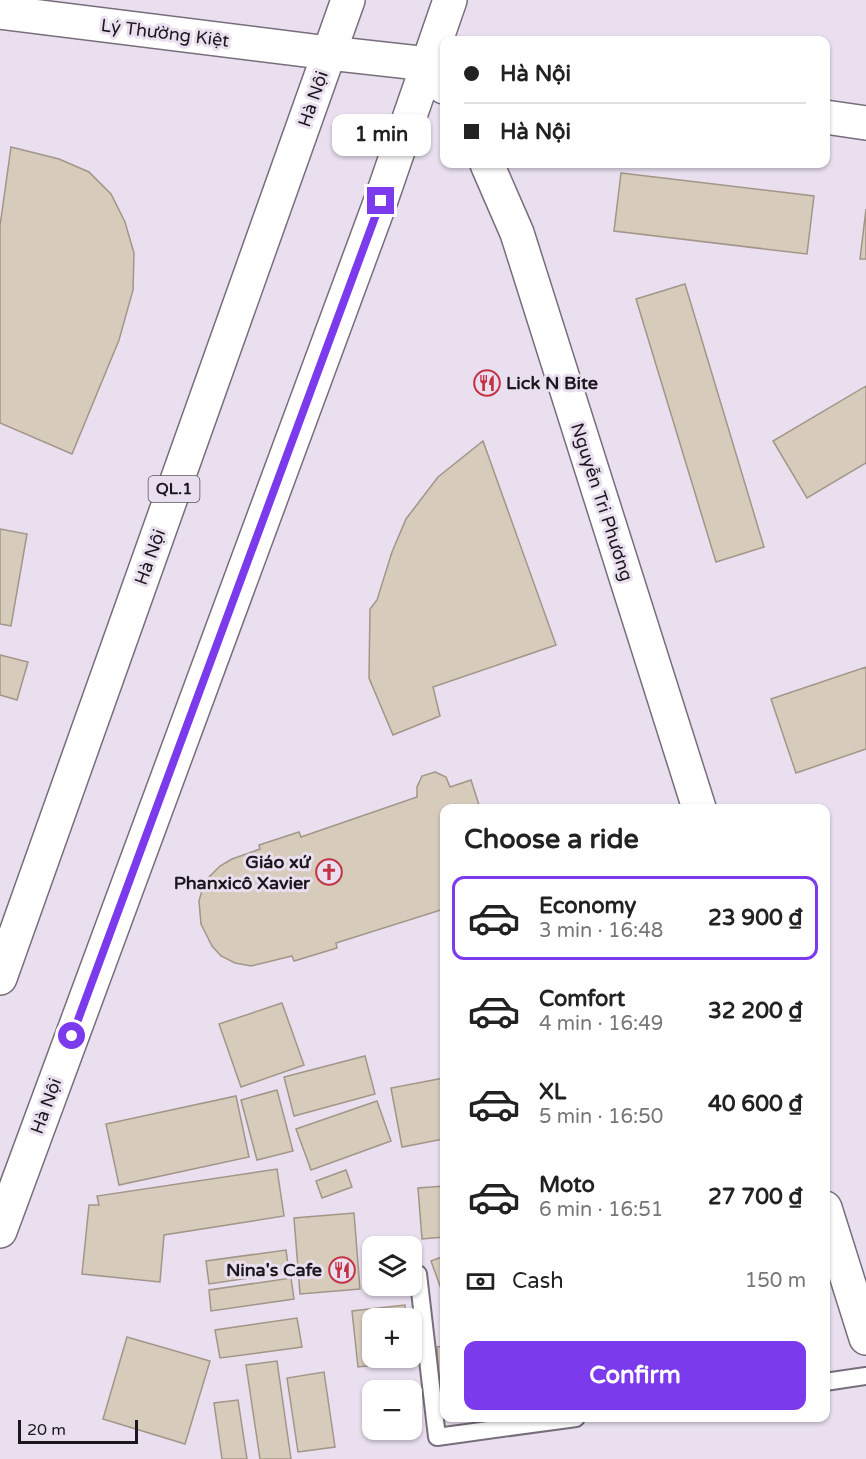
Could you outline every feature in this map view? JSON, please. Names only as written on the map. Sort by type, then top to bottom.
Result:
[{"type":"main road","name":"Hà Nội","points":[[0,978],[348,0]]},
{"type":"main road","name":"Hà Nội","points":[[445,36],[450,0]]},
{"type":"main road","name":"Lý Thường Kiệt","points":[[0,12],[329,53],[439,73]]},
{"type":"main road","name":"Hà Nội","points":[[0,1231],[381,201],[439,73]]},
{"type":"main road","points":[[830,118],[866,123]]},
{"type":"main road","name":"Nguyễn Tri Phương","points":[[489,168],[518,233],[698,804]]},
{"type":"main road","points":[[830,1224],[866,1338]]},
{"type":"lane","points":[[421,1296],[437,1437],[547,1422]]},
{"type":"lane","points":[[830,1381],[866,1376]]},
{"type":"building","points":[[11,147],[59,159],[89,172],[111,194],[125,222],[134,253],[133,290],[119,340],[72,454],[0,423],[0,226]]},
{"type":"building","points":[[621,173],[814,196],[807,254],[614,231]]},
{"type":"building","points":[[866,209],[866,259],[860,259]]},
{"type":"building","points":[[685,284],[764,547],[716,562],[636,299]]},
{"type":"building","points":[[866,386],[866,463],[807,498],[773,441]]},
{"type":"building","points":[[483,441],[556,645],[433,687],[440,716],[393,735],[369,678],[370,609],[377,600],[392,552],[406,519],[438,477]]},
{"type":"building","points":[[0,529],[27,534],[11,626],[0,624]]},
{"type":"building","points":[[0,655],[28,662],[17,700],[0,695]]},
{"type":"building","points":[[866,667],[866,749],[796,773],[771,699]]},
{"type":"building","name":"Giáo xứ Phanxicô Xavier","points":[[435,772],[446,777],[450,787],[471,780],[479,804],[440,804],[440,910],[336,943],[337,948],[294,961],[292,956],[251,966],[235,963],[221,956],[212,946],[201,924],[199,901],[209,877],[220,866],[260,849],[259,845],[299,832],[301,837],[417,797],[417,787],[422,776]]},
{"type":"building","points":[[282,1003],[304,1065],[241,1087],[219,1024]]},
{"type":"building","points":[[365,1056],[375,1094],[294,1116],[284,1077]]},
{"type":"building","points":[[440,1079],[440,1140],[402,1147],[391,1088]]},
{"type":"building","points":[[277,1090],[293,1151],[257,1160],[241,1100]]},
{"type":"building","points":[[236,1096],[249,1157],[119,1185],[106,1124]]},
{"type":"building","points":[[377,1101],[391,1141],[311,1170],[296,1129]]},
{"type":"building","points":[[277,1169],[284,1216],[164,1235],[160,1282],[82,1274],[89,1205],[99,1205],[97,1196]]},
{"type":"building","points":[[346,1170],[352,1187],[322,1198],[316,1181]]},
{"type":"building","points":[[440,1186],[440,1237],[422,1239],[418,1188]]},
{"type":"building","points":[[354,1213],[360,1289],[300,1294],[294,1218]]},
{"type":"building","points":[[286,1250],[289,1272],[209,1284],[206,1261]]},
{"type":"building","points":[[440,1258],[440,1286],[431,1261]]},
{"type":"building","points":[[291,1278],[294,1299],[211,1311],[209,1290]]},
{"type":"building","points":[[405,1305],[405,1308],[378,1308]]},
{"type":"building","points":[[362,1310],[362,1367],[358,1367],[352,1311]]},
{"type":"building","points":[[297,1318],[302,1347],[220,1358],[215,1330]]},
{"type":"building","points":[[127,1337],[210,1361],[185,1444],[103,1419]]},
{"type":"building","points":[[437,1347],[440,1347],[440,1415]]},
{"type":"building","points":[[277,1361],[291,1459],[260,1459],[246,1365]]},
{"type":"building","points":[[324,1372],[335,1447],[298,1452],[287,1378]]},
{"type":"building","points":[[238,1400],[247,1459],[222,1459],[214,1403]]},
{"type":"place","name":"Lick N Bite","points":[[487,383]]},
{"type":"place","name":"Giáo xứ Phanxicô Xavier","points":[[329,872]]},
{"type":"place","name":"Nina's Cafe","points":[[342,1270]]},
{"type":"route","points":[[72,1036],[381,201]]}]
